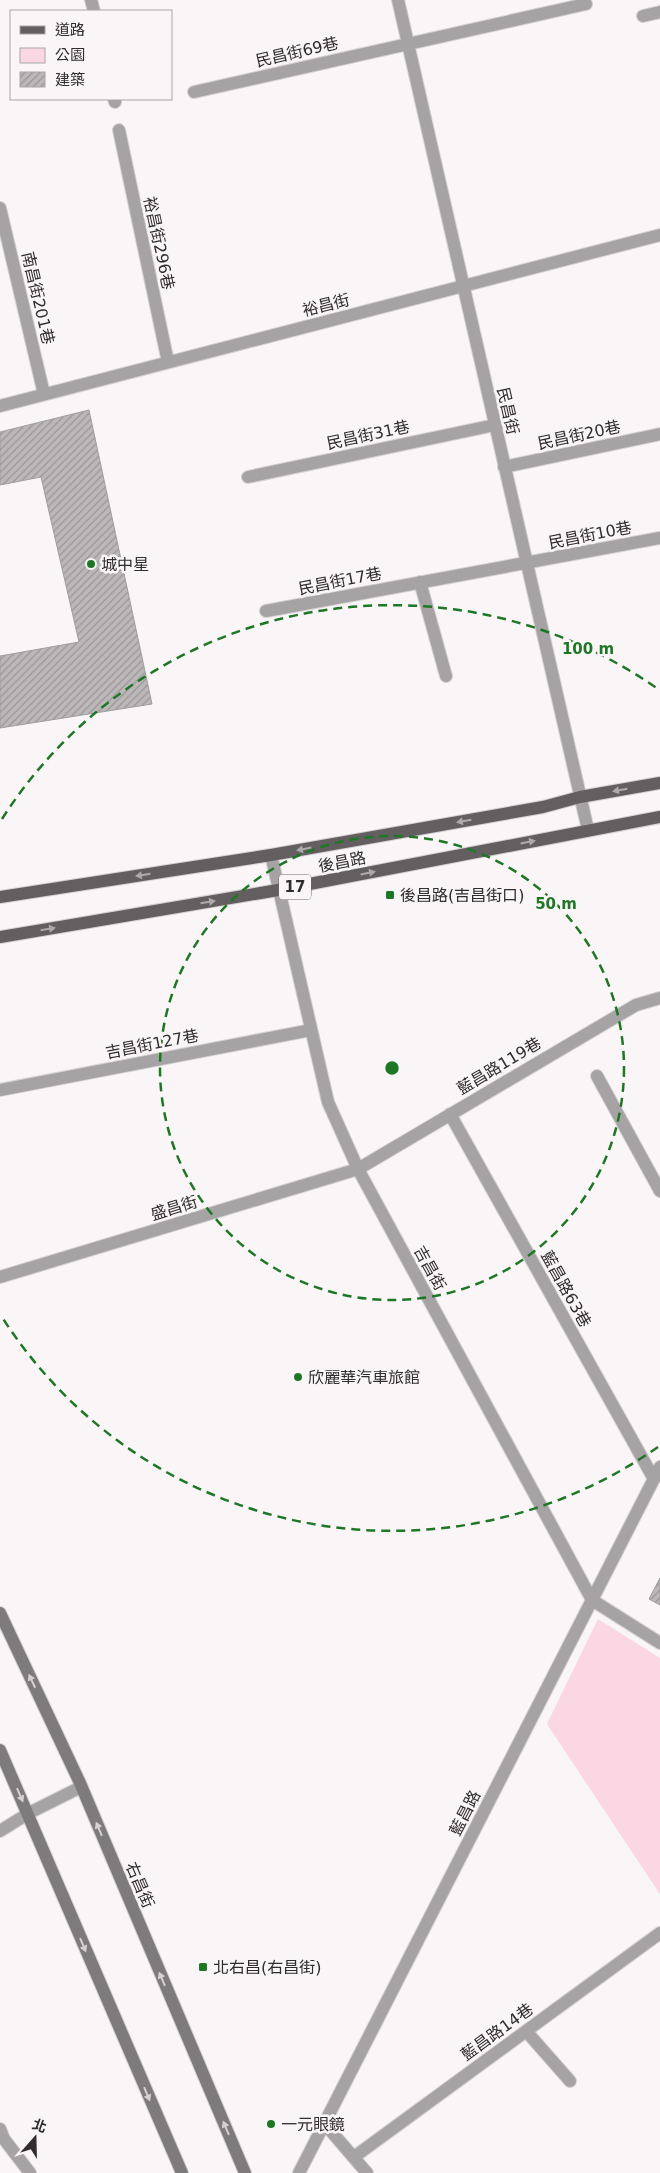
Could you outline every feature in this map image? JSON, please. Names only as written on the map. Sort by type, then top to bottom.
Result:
[{"type":"main road","name":"後昌路","points":[[0,897],[271,855],[543,807],[580,797],[660,783]]},
{"type":"main road","name":"後昌路","points":[[0,937],[278,890],[660,817]]},
{"type":"street","name":"民昌街","points":[[398,0],[588,830]]},
{"type":"street","name":"民昌街69巷","points":[[194,92],[586,4]]},
{"type":"street","points":[[643,16],[660,12]]},
{"type":"street","name":"裕昌街296巷","points":[[119,130],[168,362]]},
{"type":"street","name":"南昌街201巷","points":[[0,208],[44,394]]},
{"type":"street","name":"裕昌街","points":[[0,406],[660,235]]},
{"type":"street","name":"民昌街31巷","points":[[248,477],[495,425]]},
{"type":"street","name":"民昌街20巷","points":[[504,467],[660,434]]},
{"type":"street","name":"民昌街10巷","points":[[526,563],[660,538]]},
{"type":"street","name":"民昌街17巷","points":[[266,611],[526,563]]},
{"type":"street","points":[[420,582],[446,676]]},
{"type":"street","name":"吉昌街","points":[[271,855],[328,1102],[358,1169],[592,1600],[660,1643]]},
{"type":"street","name":"藍昌路119巷","points":[[358,1169],[636,1005],[660,998]]},
{"type":"street","name":"吉昌街127巷","points":[[0,1090],[311,1030]]},
{"type":"street","points":[[597,1076],[660,1191]]},
{"type":"street","name":"藍昌路63巷","points":[[450,1114],[654,1479]]},
{"type":"street","name":"盛昌街","points":[[0,1277],[358,1169]]},
{"type":"street","name":"藍昌路","points":[[299,2173],[660,1467]]},
{"type":"street","name":"右昌街","points":[[0,1613],[81,1787],[245,2173]]},
{"type":"street","points":[[0,1750],[182,2173]]},
{"type":"street","points":[[0,1831],[81,1787]]},
{"type":"street","name":"藍昌路14巷","points":[[354,2157],[660,1933]]},
{"type":"street","points":[[526,2031],[570,2081]]},
{"type":"street","points":[[324,2123],[366,2173]]},
{"type":"street","points":[[1,2136],[30,2173]]},
{"type":"green space","points":[[598,1619],[660,1658],[660,1894],[547,1724]]},
{"type":"building","name":"城中星","points":[[89,410],[152,704],[0,728],[0,656],[79,642],[41,477],[0,485],[0,432]]},
{"type":"building","points":[[660,1578],[660,1605],[649,1599]]},
{"type":"place","name":"城中星","points":[[91,564]]},
{"type":"place","name":"後昌路(吉昌街口)","points":[[390,895]]},
{"type":"place","name":"欣麗華汽車旅館","points":[[298,1377]]},
{"type":"place","name":"北右昌(右昌街)","points":[[203,1967]]},
{"type":"place","name":"一元眼鏡","points":[[271,2124]]}]
